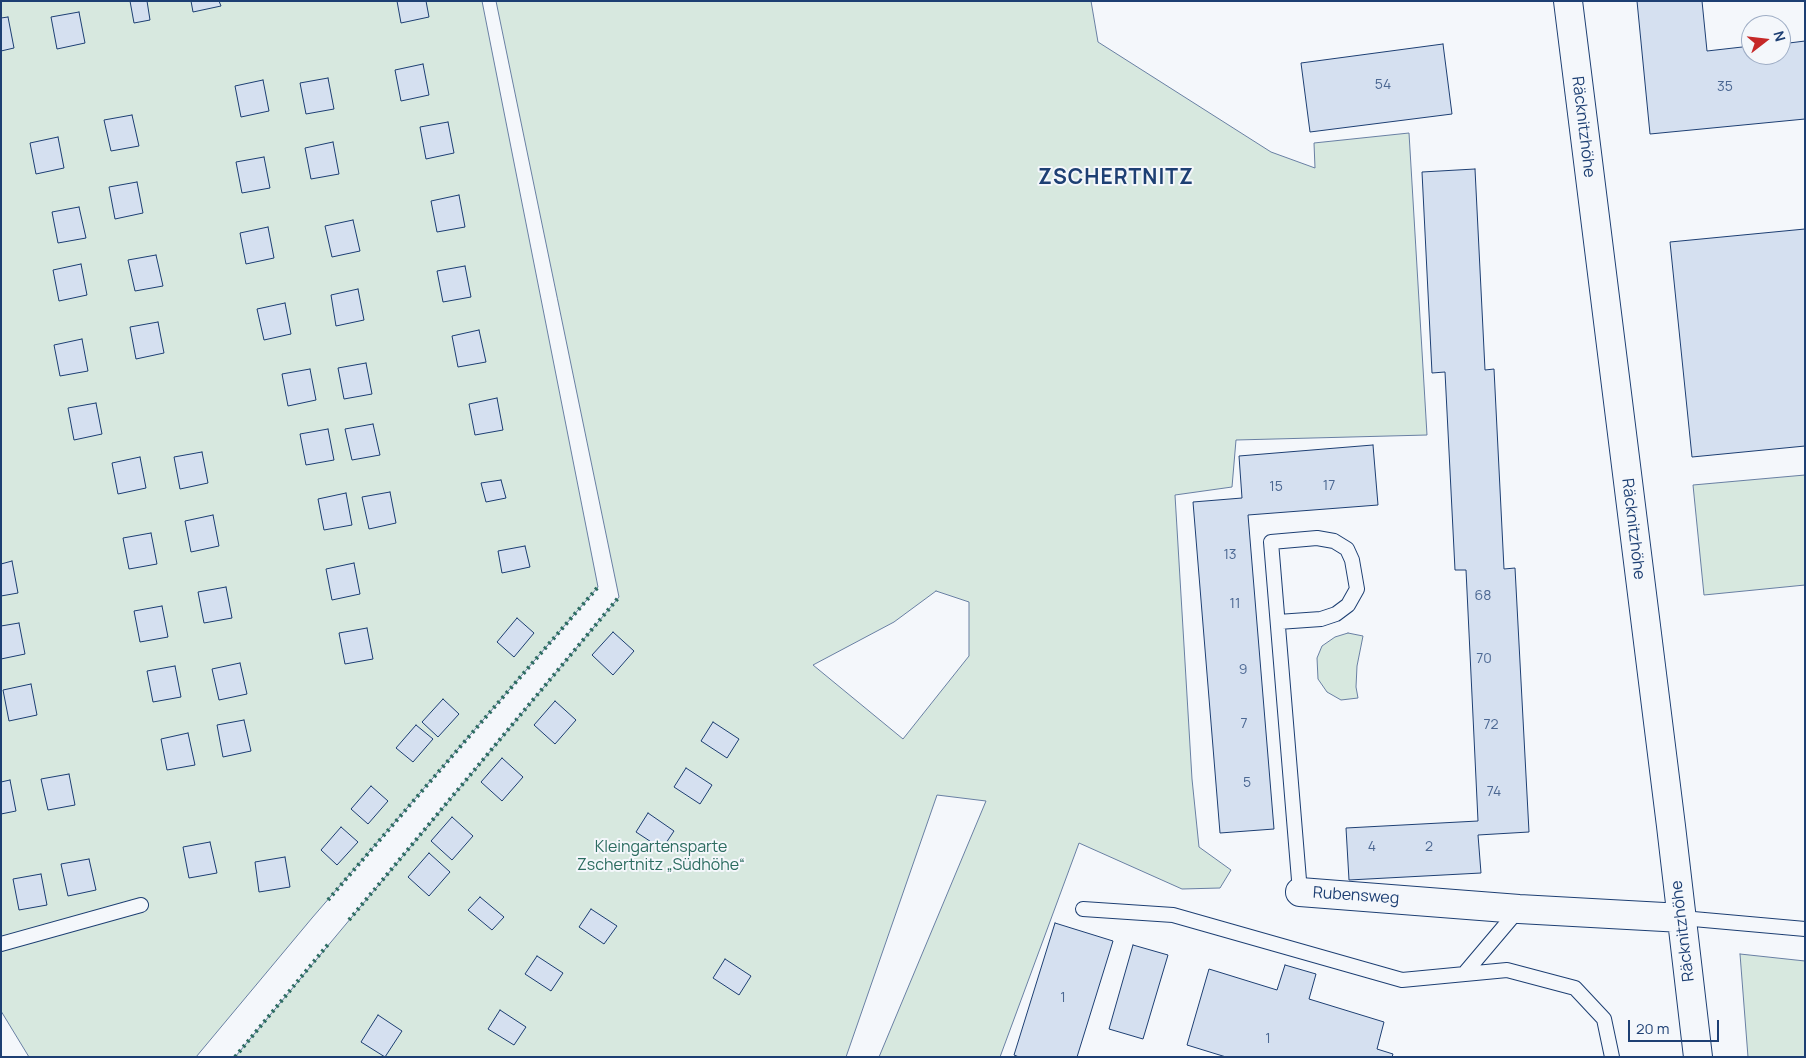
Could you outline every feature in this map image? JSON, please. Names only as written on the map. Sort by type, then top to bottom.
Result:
[{"type":"street","name":"Räcknitzhöhe","points":[[1568,1],[1698,1057]]},
{"type":"street","name":"Rubensweg","points":[[1300,892],[1519,909],[1682,918]]},
{"type":"lane","name":"Rubensweg","points":[[1278,622],[1320,620],[1336,614],[1348,605],[1356,589],[1352,560],[1347,549],[1334,541],[1317,538],[1271,542],[1300,892]]},
{"type":"lane","points":[[1,944],[140,906]]},
{"type":"lane","points":[[1083,909],[1173,915],[1402,980],[1507,970],[1576,988],[1604,1019],[1612,1057]]},
{"type":"lane","points":[[1464,974],[1519,909]]},
{"type":"lane","points":[[1682,918],[1805,929]]},
{"type":"green space","points":[[1,1],[482,1],[598,587],[312,918],[196,1057],[29,1057],[1,1011]]},
{"type":"green space","name":"Kleingartensparte Zschertnitz „Südhöhe“","points":[[496,1],[1091,1],[1098,42],[1271,152],[1315,168],[1314,143],[1409,133],[1427,435],[1236,440],[1232,487],[1175,495],[1192,779],[1199,847],[1231,870],[1220,888],[1182,889],[1079,843],[1000,1057],[879,1057],[986,801],[937,795],[846,1057],[235,1057],[619,597]],"holes":[[[936,591],[969,602],[969,656],[903,739],[813,665],[894,622]]]},
{"type":"green space","points":[[1805,475],[1805,585],[1704,595],[1693,485]]},
{"type":"green space","points":[[1348,633],[1363,636],[1357,666],[1356,687],[1358,698],[1341,700],[1327,692],[1318,679],[1317,658],[1322,646],[1335,637]]},
{"type":"green space","points":[[1740,954],[1805,961],[1805,1057],[1748,1057]]},
{"type":"building","points":[[130,1],[147,1],[150,20],[134,23]]},
{"type":"building","points":[[191,1],[219,1],[221,6],[193,12]]},
{"type":"building","points":[[397,1],[426,1],[429,17],[401,23]]},
{"type":"building","points":[[1637,1],[1702,1],[1707,51],[1741,47],[1741,65],[1791,65],[1791,43],[1805,41],[1805,119],[1650,134]]},
{"type":"building","points":[[79,12],[85,43],[57,49],[51,17]]},
{"type":"building","points":[[8,17],[14,48],[1,51],[1,18]]},
{"type":"building","points":[[1443,44],[1452,114],[1310,132],[1301,63]]},
{"type":"building","points":[[423,64],[429,95],[401,101],[395,70]]},
{"type":"building","points":[[328,78],[334,109],[306,114],[300,83]]},
{"type":"building","points":[[263,80],[269,111],[241,117],[235,86]]},
{"type":"building","points":[[132,115],[139,146],[111,151],[104,120]]},
{"type":"building","points":[[448,122],[454,153],[426,159],[420,127]]},
{"type":"building","points":[[58,137],[64,168],[36,174],[30,143]]},
{"type":"building","points":[[333,142],[339,174],[311,179],[305,148]]},
{"type":"building","points":[[264,157],[270,188],[242,193],[236,162]]},
{"type":"building","points":[[1475,169],[1485,370],[1494,369],[1504,569],[1515,568],[1529,832],[1478,835],[1481,873],[1349,880],[1346,828],[1478,821],[1466,570],[1455,570],[1445,372],[1432,373],[1422,172]]},
{"type":"building","points":[[137,182],[143,213],[115,219],[109,187]]},
{"type":"building","points":[[459,195],[465,227],[437,232],[431,201]]},
{"type":"building","points":[[79,207],[86,238],[58,243],[52,212]]},
{"type":"building","points":[[353,220],[360,251],[332,257],[325,226]]},
{"type":"building","points":[[268,227],[274,258],[246,264],[240,233]]},
{"type":"building","points":[[1805,229],[1805,446],[1692,457],[1670,242]]},
{"type":"building","points":[[156,255],[163,286],[135,291],[128,260]]},
{"type":"building","points":[[81,264],[87,295],[59,301],[53,270]]},
{"type":"building","points":[[465,266],[471,297],[443,302],[437,271]]},
{"type":"building","points":[[358,289],[364,320],[336,326],[331,295]]},
{"type":"building","points":[[285,303],[291,334],[264,340],[257,309]]},
{"type":"building","points":[[158,322],[164,353],[136,359],[130,327]]},
{"type":"building","points":[[479,330],[486,362],[458,367],[452,336]]},
{"type":"building","points":[[82,339],[88,371],[60,376],[54,345]]},
{"type":"building","points":[[366,363],[372,394],[344,399],[338,368]]},
{"type":"building","points":[[310,369],[316,400],[288,406],[282,374]]},
{"type":"building","points":[[497,398],[503,430],[475,435],[469,404]]},
{"type":"building","points":[[96,403],[102,434],[74,440],[68,408]]},
{"type":"building","points":[[373,424],[380,455],[352,460],[345,429]]},
{"type":"building","points":[[328,429],[334,460],[306,465],[300,434]]},
{"type":"building","points":[[1373,445],[1378,505],[1248,515],[1274,829],[1220,833],[1193,502],[1242,498],[1239,456]]},
{"type":"building","points":[[202,452],[208,483],[180,489],[174,457]]},
{"type":"building","points":[[140,457],[146,488],[118,494],[112,463]]},
{"type":"building","points":[[501,480],[506,498],[486,502],[481,483]]},
{"type":"building","points":[[390,492],[396,523],[369,529],[362,497]]},
{"type":"building","points":[[346,493],[352,525],[324,530],[318,499]]},
{"type":"building","points":[[213,515],[219,546],[191,552],[185,521]]},
{"type":"building","points":[[151,533],[157,564],[129,569],[123,538]]},
{"type":"building","points":[[525,546],[530,567],[502,573],[498,551]]},
{"type":"building","points":[[12,561],[18,593],[1,596],[1,564]]},
{"type":"building","points":[[354,563],[360,594],[332,600],[326,569]]},
{"type":"building","points":[[226,587],[232,618],[204,623],[198,592]]},
{"type":"building","points":[[162,606],[168,637],[140,642],[134,611]]},
{"type":"building","points":[[517,618],[534,633],[514,657],[497,642]]},
{"type":"building","points":[[19,623],[25,654],[1,659],[1,626]]},
{"type":"building","points":[[367,628],[373,659],[345,664],[339,633]]},
{"type":"building","points":[[613,632],[634,651],[613,675],[592,655]]},
{"type":"building","points":[[240,663],[247,694],[219,700],[212,669]]},
{"type":"building","points":[[175,666],[181,697],[153,702],[147,671]]},
{"type":"building","points":[[31,684],[37,715],[9,721],[3,690]]},
{"type":"building","points":[[443,699],[459,714],[438,737],[422,722]]},
{"type":"building","points":[[555,701],[576,720],[555,744],[534,725]]},
{"type":"building","points":[[244,720],[251,751],[223,757],[217,725]]},
{"type":"building","points":[[713,722],[739,739],[727,758],[701,741]]},
{"type":"building","points":[[416,725],[433,739],[413,762],[396,748]]},
{"type":"building","points":[[188,733],[195,765],[167,770],[161,739]]},
{"type":"building","points":[[502,758],[523,777],[502,801],[481,782]]},
{"type":"building","points":[[686,768],[712,785],[700,804],[674,787]]},
{"type":"building","points":[[69,774],[75,805],[48,810],[41,779]]},
{"type":"building","points":[[10,780],[16,811],[1,814],[1,782]]},
{"type":"building","points":[[371,786],[388,801],[368,824],[351,809]]},
{"type":"building","points":[[648,813],[674,831],[662,849],[636,832]]},
{"type":"building","points":[[452,817],[473,836],[452,860],[431,841]]},
{"type":"building","points":[[341,827],[358,842],[337,865],[321,850]]},
{"type":"building","points":[[210,842],[217,873],[189,878],[183,847]]},
{"type":"building","points":[[429,853],[450,872],[429,896],[408,877]]},
{"type":"building","points":[[285,857],[290,887],[259,892],[255,862]]},
{"type":"building","points":[[89,859],[96,890],[68,896],[61,864]]},
{"type":"building","points":[[41,874],[47,905],[19,910],[13,879]]},
{"type":"building","points":[[480,897],[504,917],[492,930],[468,910]]},
{"type":"building","points":[[591,909],[617,926],[604,944],[579,927]]},
{"type":"building","points":[[1055,923],[1113,941],[1077,1057],[1019,1057],[1014,1055]]},
{"type":"building","points":[[1133,945],[1168,955],[1143,1039],[1109,1029]]},
{"type":"building","points":[[537,956],[563,973],[551,991],[525,974]]},
{"type":"building","points":[[725,959],[751,976],[739,995],[713,978]]},
{"type":"building","points":[[1285,965],[1316,974],[1309,999],[1384,1022],[1377,1049],[1393,1054],[1392,1057],[1226,1057],[1187,1045],[1209,969],[1277,990]]},
{"type":"building","points":[[500,1010],[526,1027],[514,1045],[488,1029]]},
{"type":"building","points":[[378,1015],[402,1031],[385,1057],[361,1042]]},
{"type":"hedge","points":[[328,900],[598,587]]},
{"type":"hedge","points":[[349,920],[619,597]]},
{"type":"hedge","points":[[235,1057],[330,942]]},
{"type":"district","name":"ZSCHERTNITZ","points":[[1116,178]]}]
